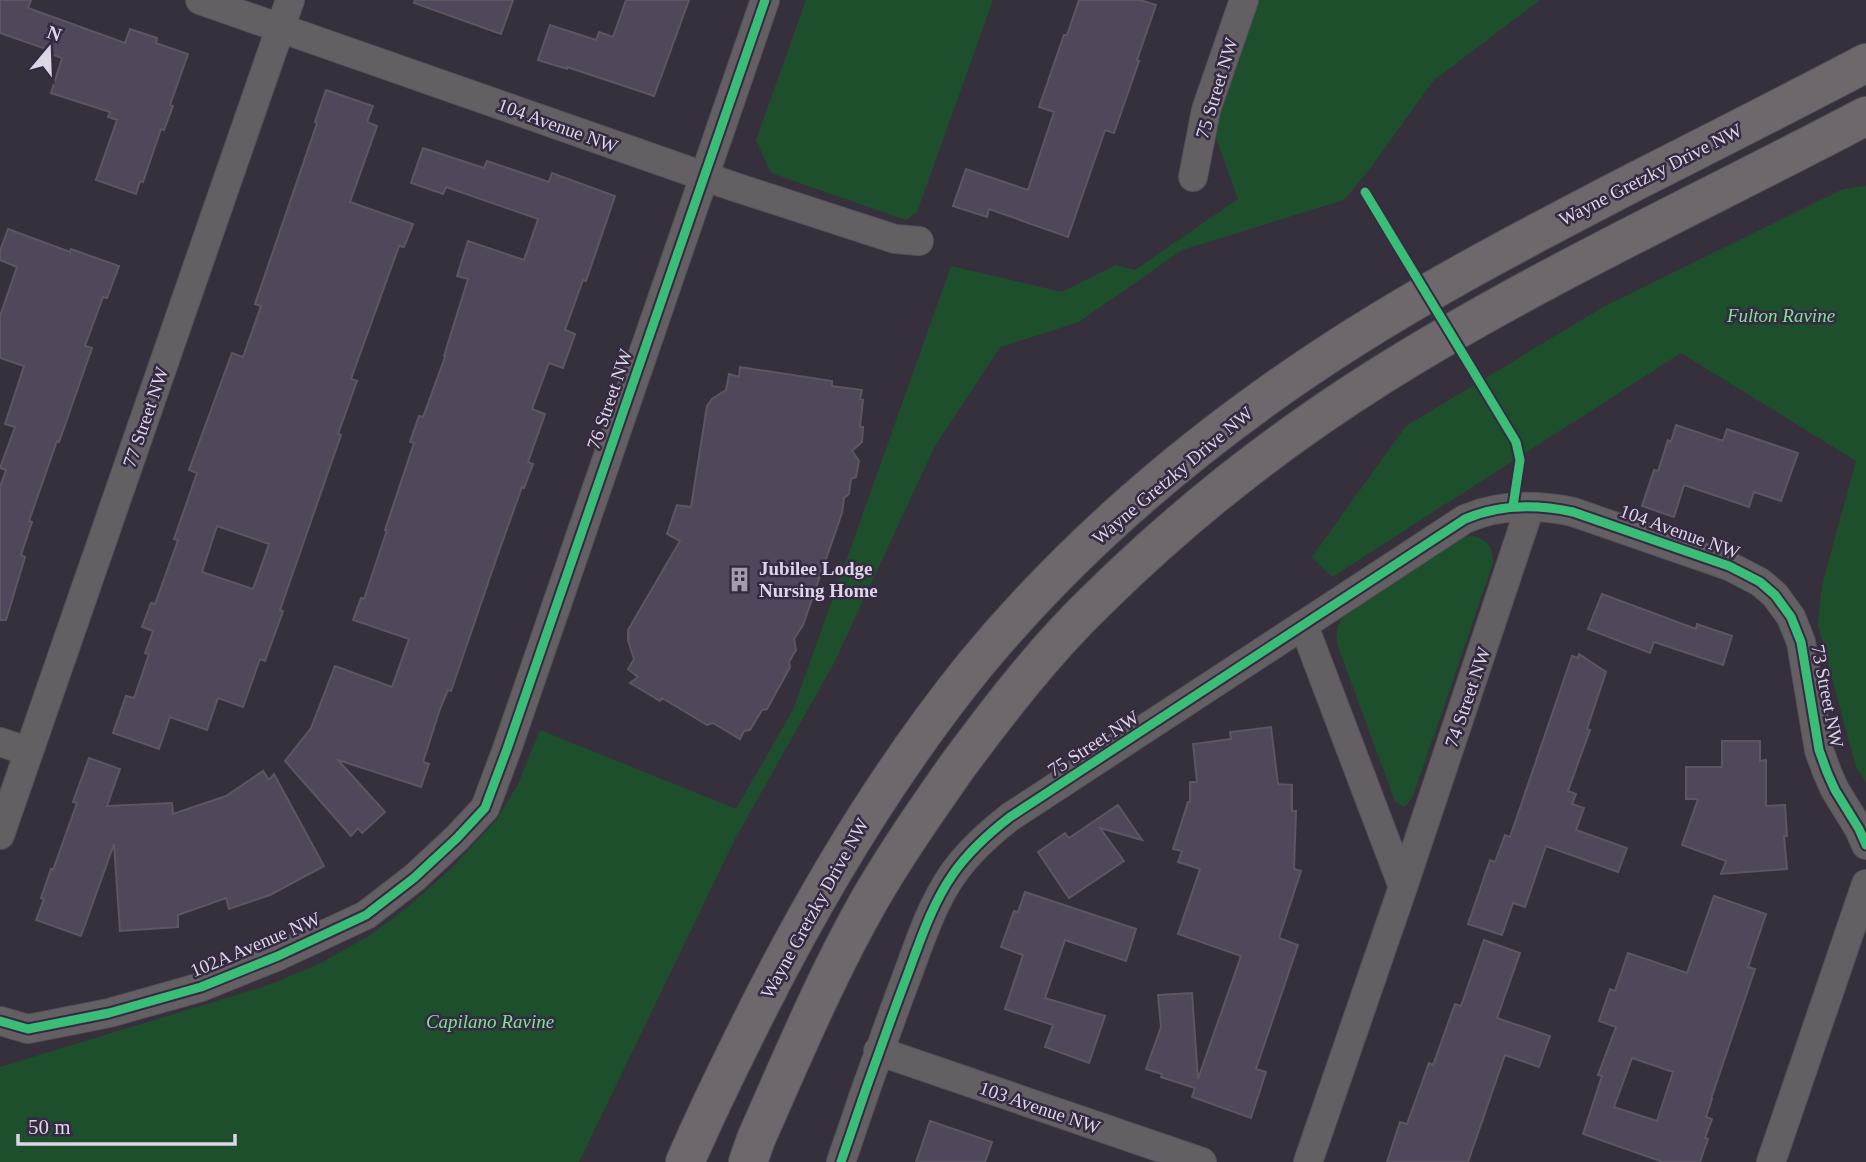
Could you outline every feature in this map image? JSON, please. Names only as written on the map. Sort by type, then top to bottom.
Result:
[{"type":"main road","name":"Wayne Gretzky Drive NW","points":[[685,1162],[779,965],[864,817],[926,728],[976,664],[1102,530],[1199,447],[1293,378],[1354,338],[1487,259],[1866,62]]},
{"type":"main road","points":[[748,1162],[820,995],[870,900],[916,827],[974,744],[1017,689],[1094,603],[1137,562],[1277,447],[1377,378],[1580,262],[1866,116]]},
{"type":"street","name":"104 Avenue NW","points":[[200,0],[704,177],[895,239],[919,241]]},
{"type":"street","name":"77 Street NW","points":[[0,835],[290,0]]},
{"type":"street","name":"76 Street NW","points":[[485,808],[765,0]]},
{"type":"street","name":"75 Street NW","points":[[1193,177],[1206,110],[1244,0]]},
{"type":"street","name":"104 Avenue NW","points":[[1530,507],[1573,512],[1743,572],[1775,595],[1796,627]]},
{"type":"street","name":"75 Street NW","points":[[841,1162],[878,1051],[928,921],[952,875],[988,834],[1465,519],[1492,509],[1530,507]]},
{"type":"street","name":"74 Street NW","points":[[1308,1162],[1530,507]]},
{"type":"street","points":[[1304,626],[1403,887]]},
{"type":"street","name":"73 Street NW","points":[[1796,627],[1805,660],[1819,750],[1835,790],[1866,845]]},
{"type":"street","points":[[0,742],[28,751]]},
{"type":"street","name":"102A Avenue NW","points":[[0,1021],[28,1029],[109,1013],[201,987],[278,956],[366,915],[414,878],[485,808]]},
{"type":"street","points":[[1771,1162],[1866,884]]},
{"type":"street","name":"103 Avenue NW","points":[[878,1051],[1202,1162]]},
{"type":"green space","points":[[806,0],[993,0],[917,212],[906,220],[771,173],[756,140]]},
{"type":"green space","name":"Capilano Ravine","points":[[1244,0],[1540,0],[1433,81],[1344,200],[1182,250],[1079,322],[1000,347],[935,446],[834,663],[735,839],[579,1162],[0,1162],[0,1067],[269,985],[321,963],[367,937],[403,911],[452,868],[497,819],[518,784],[540,730],[736,809],[793,710],[951,266],[1062,292],[1116,265],[1135,270],[1238,199],[1206,110]]},
{"type":"green space","name":"Fulton Ravine","points":[[1866,186],[1866,782],[1856,767],[1818,625],[1822,585],[1856,461],[1681,353],[1332,577],[1312,557],[1406,426],[1605,306],[1843,189]]},
{"type":"green space","points":[[1471,536],[1488,545],[1493,563],[1413,796],[1403,807],[1395,801],[1337,644],[1337,628],[1346,612],[1463,537]]},
{"type":"building","points":[[0,0],[31,0],[28,8],[125,43],[130,29],[157,38],[156,43],[188,54],[170,105],[173,106],[164,130],[161,129],[143,182],[140,181],[136,194],[96,180],[117,120],[108,117],[110,112],[51,93],[62,58],[48,53],[49,50],[0,33]]},
{"type":"building","points":[[415,0],[513,0],[501,34],[414,3]]},
{"type":"building","points":[[626,0],[689,0],[654,96],[538,60],[550,25],[596,40],[599,32],[613,37]]},
{"type":"building","points":[[1079,0],[1140,0],[1156,5],[1114,133],[1105,130],[1068,237],[989,209],[987,217],[953,206],[966,169],[1028,190],[1054,112],[1039,107]]},
{"type":"building","points":[[326,90],[373,106],[367,122],[377,126],[350,202],[413,224],[404,247],[399,246],[351,379],[357,381],[338,434],[341,435],[265,661],[260,659],[243,707],[218,698],[207,730],[170,717],[159,749],[113,733],[126,696],[134,698],[149,654],[145,653],[153,631],[142,627],[151,603],[155,604],[178,540],[174,539],[197,473],[189,470],[232,353],[243,357],[261,306],[255,304],[317,123],[315,122]],"holes":[[[217,526],[269,544],[253,589],[202,572]]]},
{"type":"building","points":[[423,148],[484,168],[487,161],[549,182],[552,173],[615,196],[586,281],[583,280],[565,330],[575,334],[563,368],[549,363],[532,409],[545,414],[528,462],[533,464],[524,488],[522,487],[451,691],[448,690],[440,709],[423,762],[429,764],[421,787],[338,760],[385,812],[362,833],[358,828],[351,836],[285,761],[311,728],[335,666],[392,687],[409,639],[353,620],[361,598],[364,599],[387,530],[414,443],[410,442],[419,416],[423,417],[445,357],[468,279],[457,276],[468,241],[524,260],[538,219],[446,187],[443,194],[411,183]]},
{"type":"building","points":[[8,229],[70,252],[71,249],[119,266],[107,298],[103,297],[85,346],[92,348],[29,521],[32,522],[21,555],[25,557],[6,620],[0,620],[0,487],[6,470],[0,468],[15,427],[5,424],[24,366],[0,358],[0,316],[17,267],[0,260],[0,251]]},
{"type":"building","name":"Jubilee Lodge Nursing Home","points":[[740,367],[832,381],[832,386],[862,390],[860,427],[863,427],[862,442],[852,451],[859,461],[856,477],[851,479],[849,494],[844,498],[842,513],[803,625],[794,639],[796,650],[789,662],[790,667],[767,709],[762,710],[750,730],[744,731],[740,739],[713,723],[707,725],[662,698],[660,701],[630,683],[638,677],[628,669],[634,659],[628,630],[680,541],[667,534],[677,505],[691,507],[707,406],[712,399],[726,390],[729,374],[739,377]]},
{"type":"building","points":[[1676,425],[1723,441],[1727,429],[1798,453],[1781,501],[1754,492],[1749,507],[1684,485],[1674,517],[1642,506],[1654,470],[1658,471]]},
{"type":"building","points":[[1602,594],[1696,629],[1697,624],[1732,636],[1723,665],[1654,642],[1650,653],[1588,629]]},
{"type":"building","points":[[1579,654],[1606,672],[1587,729],[1590,730],[1568,791],[1576,794],[1572,804],[1584,808],[1576,830],[1627,848],[1618,872],[1546,846],[1525,907],[1513,903],[1502,935],[1468,924],[1490,860],[1495,862],[1505,835],[1510,837],[1572,656],[1578,658]]},
{"type":"building","points":[[1271,727],[1278,784],[1292,785],[1292,811],[1296,811],[1294,869],[1301,871],[1279,938],[1298,945],[1256,1069],[1266,1072],[1251,1118],[1192,1097],[1195,1088],[1146,1069],[1161,1027],[1158,995],[1192,993],[1198,1079],[1241,956],[1178,934],[1200,869],[1178,862],[1182,851],[1173,849],[1190,802],[1190,782],[1197,782],[1193,744],[1231,739],[1230,732]]},
{"type":"building","points":[[1722,741],[1760,741],[1760,761],[1766,760],[1766,806],[1785,805],[1787,869],[1721,874],[1726,861],[1682,845],[1698,799],[1686,799],[1686,767],[1722,767]]},
{"type":"building","points":[[89,758],[120,769],[107,806],[172,803],[173,814],[226,796],[263,771],[269,780],[274,774],[324,866],[270,895],[229,909],[226,898],[178,915],[178,927],[120,931],[114,844],[81,936],[36,920],[51,869],[53,870],[77,803],[73,802]]},
{"type":"building","points":[[1118,805],[1142,840],[1100,828],[1124,861],[1069,898],[1038,852],[1065,833],[1069,838]]},
{"type":"building","points":[[1025,892],[1136,929],[1126,961],[1065,940],[1045,998],[1105,1016],[1089,1063],[1045,1047],[1053,1025],[1005,1009],[1023,955],[1001,947],[1014,911],[1018,912]]},
{"type":"building","points":[[1714,896],[1766,914],[1748,967],[1755,969],[1706,1117],[1712,1119],[1700,1162],[1663,1162],[1583,1134],[1602,1076],[1598,1075],[1616,1027],[1599,1021],[1610,989],[1615,991],[1628,953],[1687,973]],"holes":[[[1632,1058],[1673,1072],[1657,1121],[1614,1107]]]},
{"type":"building","points":[[1484,940],[1520,953],[1497,1018],[1550,1036],[1539,1067],[1505,1055],[1468,1162],[1387,1162],[1400,1122],[1407,1124],[1429,1063],[1433,1065],[1455,1004],[1461,1006]]},
{"type":"building","points":[[930,1121],[992,1142],[985,1162],[916,1162]]},
{"type":"cycle path","points":[[0,1021],[28,1029],[109,1013],[201,987],[278,956],[366,915],[414,878],[485,808],[765,0]]},
{"type":"cycle path","points":[[1365,192],[1516,442],[1520,460],[1513,506]]},
{"type":"cycle path","points":[[841,1162],[927,923],[946,886],[972,850],[1010,817],[1465,519],[1478,514],[1518,507],[1573,512],[1729,566],[1760,582],[1775,595],[1791,617],[1801,642],[1819,750],[1835,790],[1866,845]]},
{"type":"place","name":"Jubilee Lodge Nursing Home","points":[[739,579]]}]
